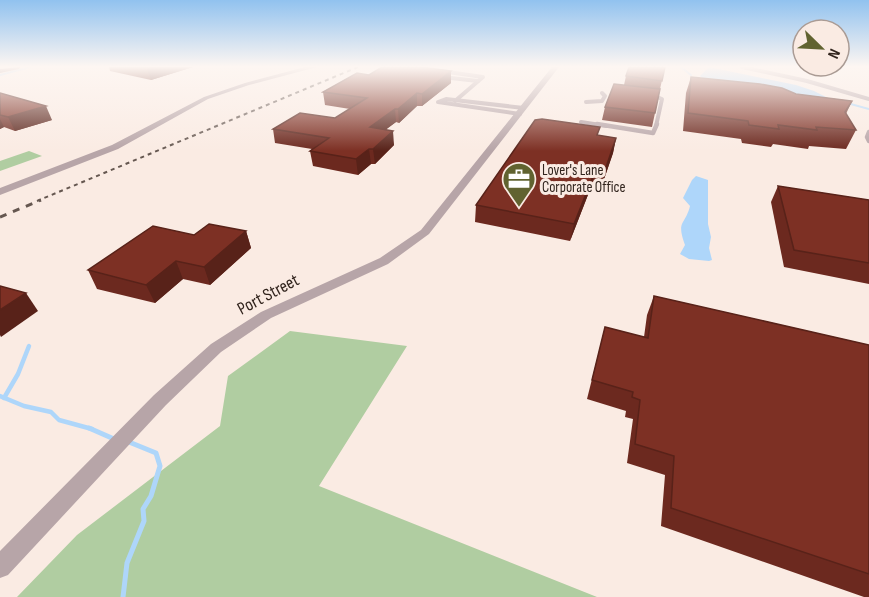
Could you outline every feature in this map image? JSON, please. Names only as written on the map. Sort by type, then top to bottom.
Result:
[{"type":"street","points":[[0,184],[114,141],[205,95]]},
{"type":"street","points":[[0,192],[115,147],[200,101],[217,95]]},
{"type":"street","name":"Port Street","points":[[0,567],[160,400],[216,348],[266,315],[377,264],[413,243],[425,232],[535,95]]},
{"type":"lane","points":[[451,105],[463,95]]},
{"type":"lane","points":[[586,102],[602,101],[604,95]]},
{"type":"lane","points":[[581,122],[655,132],[662,99],[647,95]]},
{"type":"lane","points":[[457,100],[522,111],[451,105],[438,102],[457,100]]},
{"type":"lane","points":[[869,132],[867,137],[869,141]]},
{"type":"green space","points":[[29,151],[42,156],[0,171],[0,161]]},
{"type":"green space","points":[[290,331],[407,346],[319,486],[597,597],[17,597],[77,535],[220,426],[228,376]]},
{"type":"water","points":[[787,95],[822,95],[840,104]]},
{"type":"water","points":[[696,176],[708,180],[708,224],[711,237],[709,248],[712,260],[709,261],[689,259],[680,254],[685,245],[681,227],[690,206],[683,198]]},
{"type":"building","points":[[0,95],[46,106],[8,117],[0,115]]},
{"type":"building","points":[[344,95],[415,95],[370,127],[393,131],[373,149],[369,149],[356,159],[310,151],[329,138],[273,129],[300,113],[335,118],[367,98]]},
{"type":"building","points":[[610,95],[659,95],[655,113],[605,107]]},
{"type":"building","points":[[690,95],[803,95],[852,101],[845,112],[856,130],[816,127],[817,130],[778,125],[779,129],[749,125],[748,121],[688,113]]},
{"type":"building","points":[[535,120],[600,127],[597,135],[616,138],[604,173],[595,171],[574,224],[476,205]]},
{"type":"building","points":[[778,186],[869,200],[869,263],[794,250]]},
{"type":"building","points":[[209,224],[246,231],[204,267],[176,261],[146,285],[88,270],[153,226],[194,235]]},
{"type":"building","points":[[0,286],[26,293],[0,310]]},
{"type":"building","points":[[654,296],[869,345],[869,574],[671,508],[674,456],[635,444],[640,400],[632,397],[633,392],[592,380],[605,327],[648,338]]},
{"type":"waterway","points":[[847,103],[869,109]]},
{"type":"waterway","points":[[4,398],[18,374],[29,346]]},
{"type":"waterway","points":[[0,396],[4,398]]},
{"type":"waterway","points":[[4,398],[24,406],[51,412],[59,420],[90,428]]},
{"type":"waterway","points":[[90,428],[114,439]]},
{"type":"waterway","points":[[123,597],[127,563],[144,521],[143,509],[151,496],[160,466],[156,453],[129,442]]},
{"type":"railway","points":[[37,201],[291,95]]},
{"type":"railway","points":[[0,217],[41,200]]},
{"type":"place","name":"Lover's Lane Corporate Office","points":[[519,208]]}]
